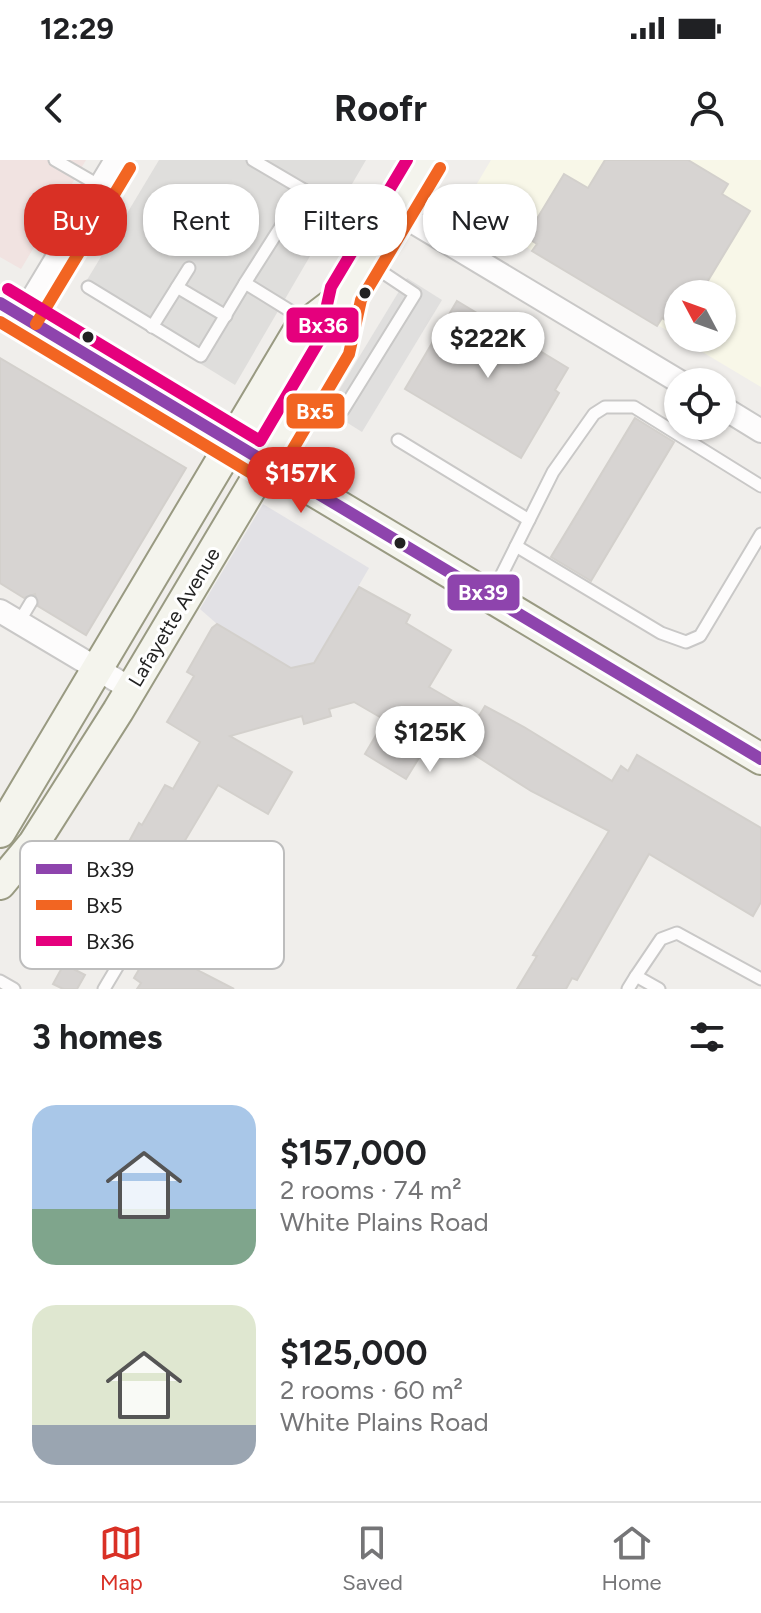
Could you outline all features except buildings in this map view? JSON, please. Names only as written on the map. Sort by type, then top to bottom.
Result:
[{"type":"street","points":[[101,184],[116,160]]},
{"type":"street","name":"Lafayette Avenue","points":[[407,191],[426,160]]},
{"type":"street","points":[[407,232],[664,373]]},
{"type":"street","points":[[50,256],[11,310],[761,759]]},
{"type":"street","name":"Lafayette Avenue","points":[[35,841],[131,689],[334,347],[346,294],[369,256]]},
{"type":"street","name":"Lafayette Avenue","points":[[0,832],[299,330],[346,294]]},
{"type":"street","points":[[736,416],[761,431]]},
{"type":"street","points":[[10,617],[131,689]]},
{"type":"street","name":"Lafayette Avenue","points":[[0,884],[5,883],[20,862]]},
{"type":"lane","points":[[55,160],[97,184]]},
{"type":"lane","points":[[253,160],[294,184]]},
{"type":"lane","points":[[88,287],[201,356],[275,236]]},
{"type":"lane","points":[[309,390],[343,410],[415,294],[366,261]]},
{"type":"lane","points":[[152,327],[189,268]]},
{"type":"lane","points":[[245,283],[309,323]]},
{"type":"lane","points":[[177,287],[226,316]]},
{"type":"lane","points":[[491,597],[553,472],[594,414],[605,407],[634,407],[761,486]]},
{"type":"lane","points":[[398,440],[529,520]]},
{"type":"lane","points":[[516,546],[661,633],[686,642],[700,636],[761,534]]},
{"type":"lane","points":[[10,617],[31,602]]},
{"type":"lane","points":[[628,989],[661,939],[677,933],[761,979]]},
{"type":"lane","points":[[104,989],[116,969]]},
{"type":"lane","points":[[636,976],[659,989]]},
{"type":"lane","points":[[0,981],[14,989]]},
{"type":"shaded area","points":[[0,160],[86,160],[72,184],[24,184],[24,256],[29,256],[21,269],[0,257]]},
{"type":"shaded area","points":[[159,160],[366,160],[352,184],[275,184],[275,256],[310,256],[235,385],[81,290],[101,256],[127,256],[127,213],[143,187],[143,256],[259,256],[259,184],[145,184]]},
{"type":"shaded area","points":[[491,160],[761,160],[761,387],[736,372],[736,368],[729,368],[702,352],[736,352],[736,280],[664,280],[664,329],[537,253],[537,184],[477,184]]},
{"type":"shaded area","points":[[407,278],[442,300],[362,432],[327,410]]},
{"type":"shaded area","points":[[263,504],[369,568],[314,663],[291,668],[217,624],[200,609]]},
{"type":"transit line","name":"Bx36","points":[[8,289],[260,441],[319,341],[331,287],[407,160]]},
{"type":"transit line","name":"Bx5","points":[[36,324],[130,168]]},
{"type":"transit line","name":"Bx5","points":[[0,322],[258,477],[271,478],[280,471],[349,354],[361,300],[440,168]]},
{"type":"transit line","name":"Bx39","points":[[0,303],[761,759]]}]
